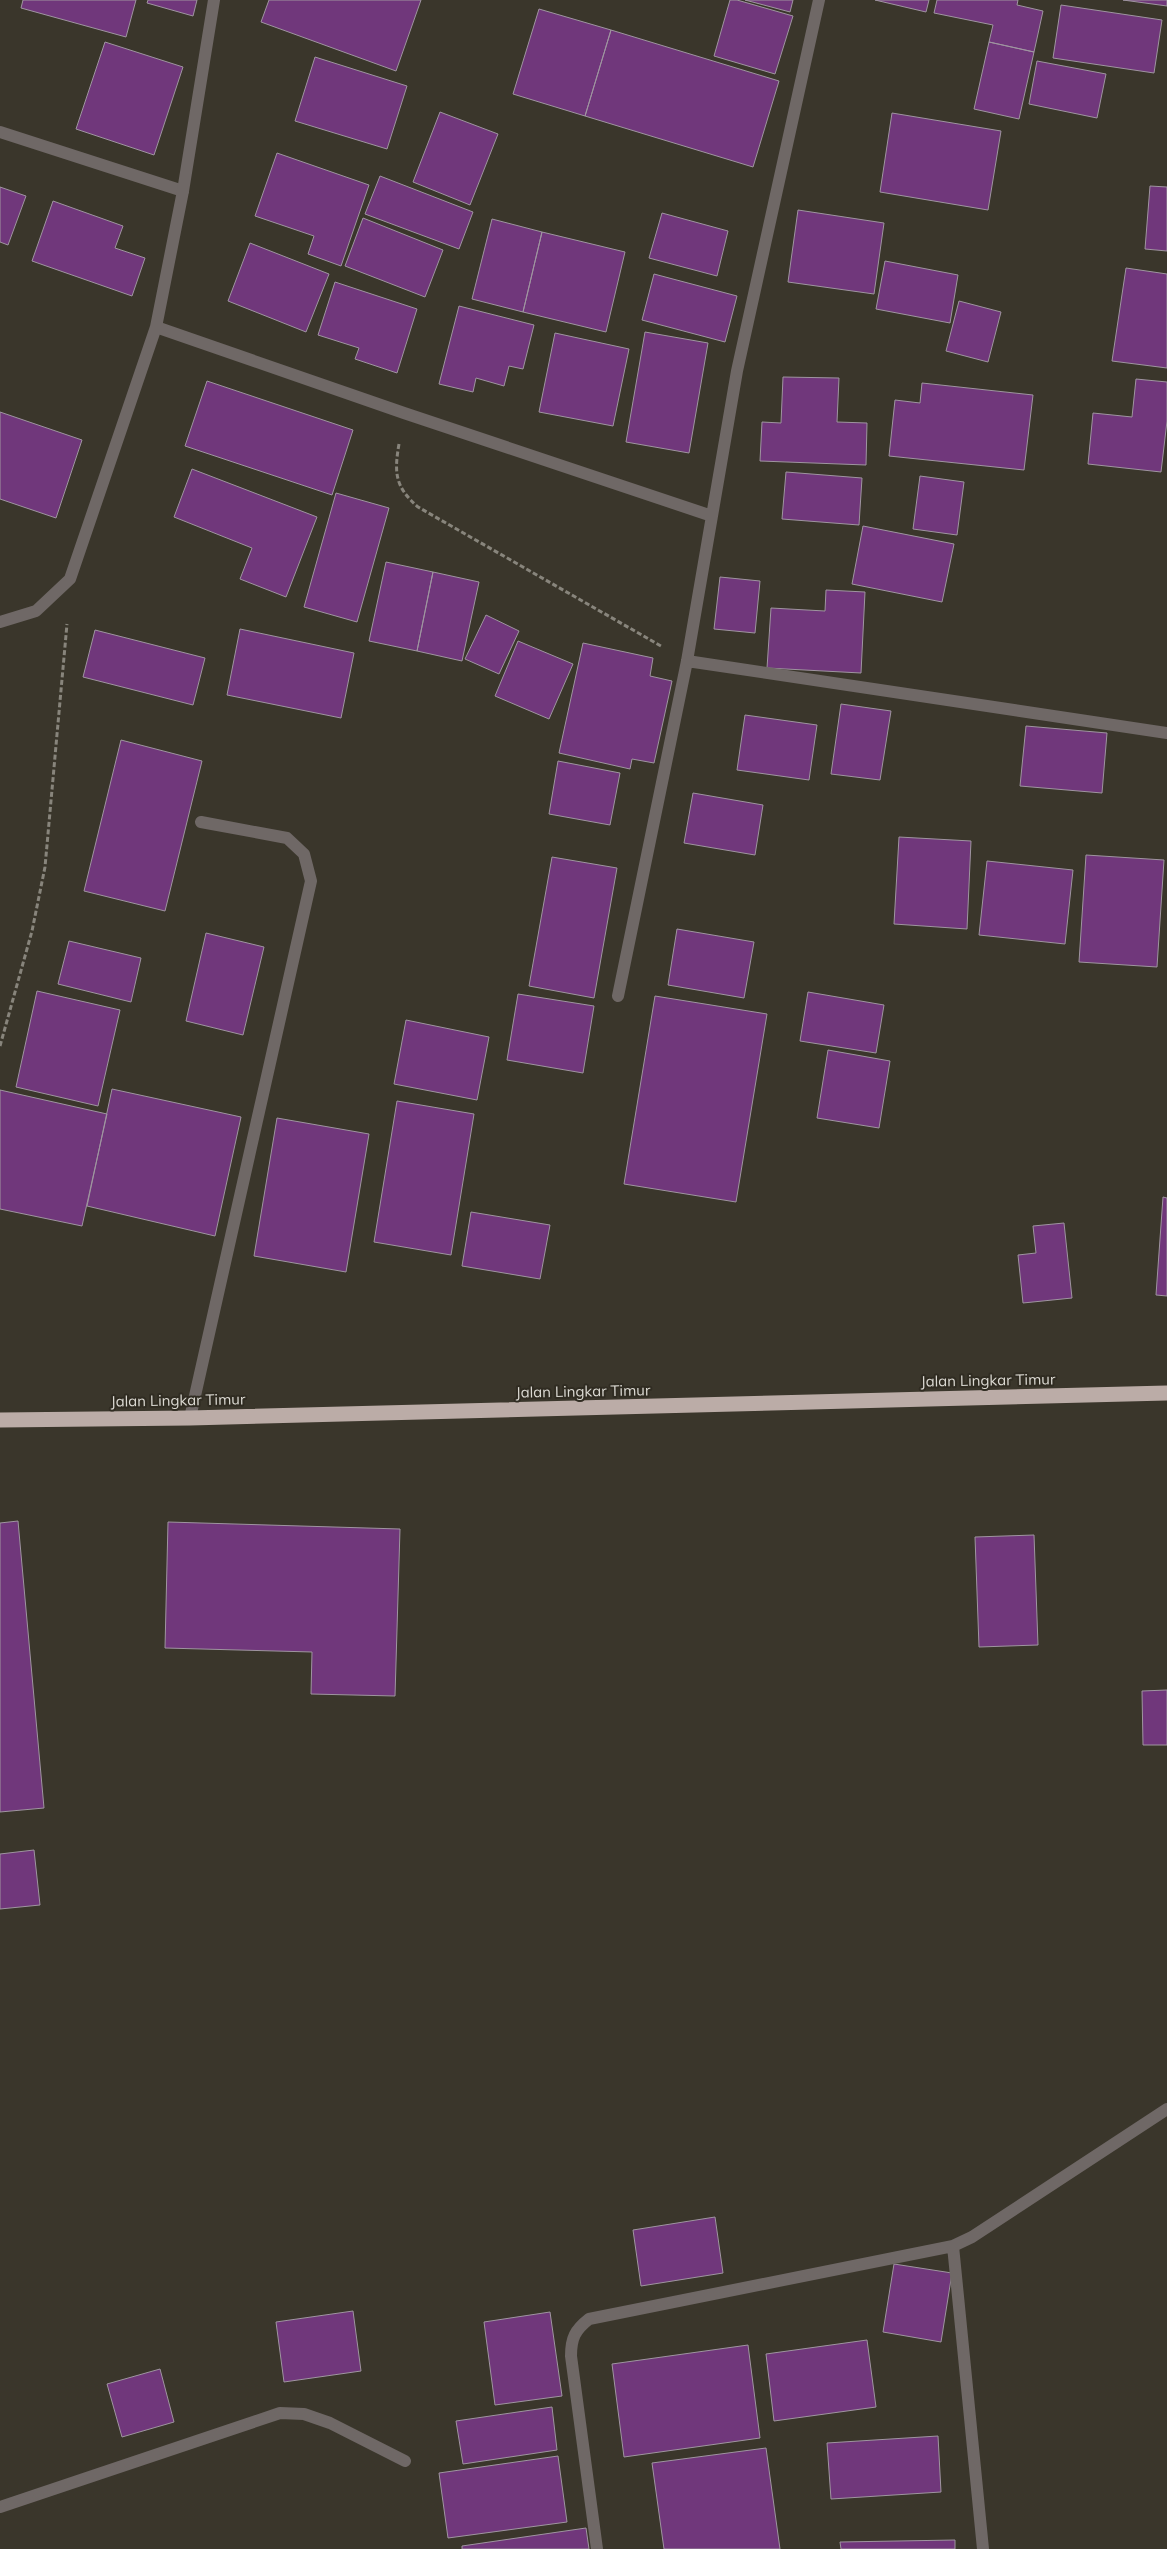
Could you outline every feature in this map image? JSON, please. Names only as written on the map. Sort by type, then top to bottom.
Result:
[{"type":"highway","name":"Jalan Lingkar Timur","points":[[0,1420],[190,1418],[1167,1393]]},
{"type":"street","points":[[0,622],[36,611],[70,579],[156,327],[183,191],[214,0]]},
{"type":"street","points":[[618,996],[687,661],[737,371],[820,0]]},
{"type":"street","points":[[0,132],[183,191]]},
{"type":"street","points":[[156,327],[404,414],[712,516]]},
{"type":"street","points":[[687,661],[1167,733]]},
{"type":"street","points":[[190,1418],[311,881],[304,854],[286,838],[201,822]]},
{"type":"street","points":[[597,2549],[570,2356],[571,2340],[577,2328],[589,2319],[952,2246],[972,2237],[1167,2109]]},
{"type":"street","points":[[952,2246],[983,2549]]},
{"type":"street","points":[[0,2507],[280,2413],[304,2414],[330,2423],[405,2461]]},
{"type":"path","points":[[404,414],[396,462],[398,484],[404,496],[418,507],[687,661]]},
{"type":"path","points":[[0,1046],[32,931],[45,867],[52,805],[70,579]]},
{"type":"building","points":[[23,0],[136,0],[126,37],[21,8]]},
{"type":"building","points":[[148,0],[197,0],[193,16],[147,3]]},
{"type":"building","points":[[269,0],[421,0],[396,71],[261,22]]},
{"type":"building","points":[[730,0],[737,0],[793,16],[775,74],[714,56]]},
{"type":"building","points":[[745,0],[793,0],[790,12]]},
{"type":"building","points":[[875,0],[929,0],[926,12]]},
{"type":"building","points":[[937,0],[1018,0],[1017,5],[1043,11],[1034,52],[989,42],[993,25],[934,13]]},
{"type":"building","points":[[1123,0],[1167,0],[1167,6]]},
{"type":"building","points":[[1061,5],[1162,20],[1154,73],[1053,58]]},
{"type":"building","points":[[539,9],[611,30],[585,116],[513,94]]},
{"type":"building","points":[[611,30],[779,81],[753,167],[585,116]]},
{"type":"building","points":[[105,42],[183,67],[154,155],[76,129]]},
{"type":"building","points":[[989,42],[1034,52],[1019,119],[974,109]]},
{"type":"building","points":[[315,57],[407,86],[387,149],[295,121]]},
{"type":"building","points":[[1037,61],[1106,74],[1097,118],[1029,104]]},
{"type":"building","points":[[440,112],[498,134],[470,205],[413,182]]},
{"type":"building","points":[[892,113],[1001,131],[988,210],[880,192]]},
{"type":"building","points":[[277,153],[369,185],[341,266],[308,254],[314,236],[255,216]]},
{"type":"building","points":[[380,176],[473,212],[459,249],[365,214]]},
{"type":"building","points":[[1150,186],[1167,187],[1167,251],[1145,249]]},
{"type":"building","points":[[0,187],[26,196],[8,245],[0,242]]},
{"type":"building","points":[[53,201],[123,226],[115,248],[145,258],[132,296],[32,261]]},
{"type":"building","points":[[798,210],[884,223],[874,294],[788,282]]},
{"type":"building","points":[[662,213],[728,231],[717,276],[649,258]]},
{"type":"building","points":[[363,218],[443,250],[425,297],[345,266]]},
{"type":"building","points":[[492,219],[542,232],[523,312],[472,299]]},
{"type":"building","points":[[542,232],[625,252],[606,332],[523,312]]},
{"type":"building","points":[[250,243],[329,274],[306,332],[228,301]]},
{"type":"building","points":[[885,261],[958,275],[950,323],[876,309]]},
{"type":"building","points":[[1126,268],[1167,274],[1167,368],[1112,361]]},
{"type":"building","points":[[654,274],[737,296],[725,342],[642,320]]},
{"type":"building","points":[[335,282],[417,309],[397,373],[355,359],[359,348],[318,335]]},
{"type":"building","points":[[959,301],[1001,312],[988,362],[946,351]]},
{"type":"building","points":[[459,306],[534,325],[523,369],[509,366],[504,386],[476,378],[473,392],[439,384]]},
{"type":"building","points":[[645,332],[708,343],[689,453],[626,442]]},
{"type":"building","points":[[555,333],[629,349],[613,426],[539,412]]},
{"type":"building","points":[[783,377],[839,378],[837,422],[867,423],[866,465],[760,461],[762,422],[781,423]]},
{"type":"building","points":[[1136,379],[1167,382],[1167,421],[1161,472],[1088,464],[1093,413],[1132,417]]},
{"type":"building","points":[[207,381],[353,430],[332,495],[185,446]]},
{"type":"building","points":[[922,383],[1033,395],[1024,470],[889,456],[895,400],[920,403]]},
{"type":"building","points":[[0,412],[82,440],[56,518],[0,499]]},
{"type":"building","points":[[192,469],[317,517],[286,597],[240,579],[252,548],[174,517]]},
{"type":"building","points":[[786,472],[862,478],[859,525],[782,519]]},
{"type":"building","points":[[920,476],[964,482],[957,535],[913,529]]},
{"type":"building","points":[[336,493],[389,508],[357,622],[304,607]]},
{"type":"building","points":[[863,526],[954,544],[942,602],[852,584]]},
{"type":"building","points":[[386,562],[433,572],[417,651],[369,641]]},
{"type":"building","points":[[433,572],[479,582],[462,661],[417,651]]},
{"type":"building","points":[[720,577],[760,581],[755,633],[714,629]]},
{"type":"building","points":[[826,590],[865,592],[861,673],[767,668],[771,608],[825,611]]},
{"type":"building","points":[[486,615],[519,631],[499,674],[465,659]]},
{"type":"building","points":[[240,629],[354,653],[341,718],[227,695]]},
{"type":"building","points":[[95,630],[205,658],[193,705],[83,677]]},
{"type":"building","points":[[518,641],[573,664],[549,719],[495,696]]},
{"type":"building","points":[[583,643],[653,658],[650,676],[672,681],[654,763],[632,759],[630,769],[559,753]]},
{"type":"building","points":[[841,704],[891,711],[880,780],[831,774]]},
{"type":"building","points":[[745,715],[817,725],[809,780],[737,770]]},
{"type":"building","points":[[1026,726],[1107,733],[1102,793],[1020,786]]},
{"type":"building","points":[[121,740],[202,761],[165,911],[84,891]]},
{"type":"building","points":[[558,761],[620,773],[610,825],[549,814]]},
{"type":"building","points":[[693,793],[763,805],[755,855],[684,843]]},
{"type":"building","points":[[899,837],[971,841],[967,929],[894,924]]},
{"type":"building","points":[[1086,855],[1164,860],[1157,967],[1079,962]]},
{"type":"building","points":[[552,857],[617,868],[594,998],[529,986]]},
{"type":"building","points":[[987,861],[1073,870],[1065,944],[979,935]]},
{"type":"building","points":[[677,929],[754,942],[744,998],[668,985]]},
{"type":"building","points":[[206,933],[264,947],[243,1035],[186,1021]]},
{"type":"building","points":[[69,941],[141,958],[131,1002],[58,984]]},
{"type":"building","points":[[37,991],[120,1010],[98,1106],[16,1087]]},
{"type":"building","points":[[808,992],[884,1005],[876,1053],[800,1041]]},
{"type":"building","points":[[518,994],[594,1006],[583,1073],[507,1060]]},
{"type":"building","points":[[655,996],[767,1014],[736,1202],[624,1184]]},
{"type":"building","points":[[406,1020],[489,1037],[477,1100],[394,1084]]},
{"type":"building","points":[[828,1050],[890,1061],[879,1128],[817,1118]]},
{"type":"building","points":[[112,1089],[241,1117],[215,1236],[87,1206]]},
{"type":"building","points":[[0,1090],[107,1114],[82,1226],[0,1209]]},
{"type":"building","points":[[397,1101],[474,1114],[451,1255],[374,1242]]},
{"type":"building","points":[[277,1118],[369,1134],[346,1272],[254,1256]]},
{"type":"building","points":[[1163,1197],[1167,1198],[1167,1296],[1156,1295]]},
{"type":"building","points":[[471,1212],[550,1225],[540,1279],[462,1266]]},
{"type":"building","points":[[1064,1223],[1072,1298],[1023,1303],[1018,1255],[1036,1253],[1033,1226]]},
{"type":"building","points":[[18,1521],[44,1808],[0,1812],[0,1523]]},
{"type":"building","points":[[168,1522],[400,1529],[395,1696],[311,1694],[312,1652],[165,1648]]},
{"type":"building","points":[[1034,1535],[1038,1645],[979,1647],[975,1537]]},
{"type":"building","points":[[1167,1690],[1167,1745],[1143,1745],[1142,1691]]},
{"type":"building","points":[[34,1850],[40,1905],[0,1909],[0,1854]]},
{"type":"building","points":[[715,2217],[723,2273],[641,2286],[633,2230]]},
{"type":"building","points":[[894,2264],[952,2273],[941,2342],[883,2332]]},
{"type":"building","points":[[353,2311],[361,2371],[284,2382],[276,2322]]},
{"type":"building","points":[[550,2312],[562,2396],[495,2405],[484,2322]]},
{"type":"building","points":[[867,2340],[876,2407],[774,2421],[766,2354]]},
{"type":"building","points":[[748,2345],[760,2438],[624,2457],[612,2364]]},
{"type":"building","points":[[160,2369],[174,2422],[122,2437],[107,2384]]},
{"type":"building","points":[[552,2407],[557,2450],[463,2464],[456,2421]]},
{"type":"building","points":[[938,2436],[941,2492],[831,2499],[827,2443]]},
{"type":"building","points":[[766,2448],[780,2549],[664,2549],[652,2463]]},
{"type":"building","points":[[558,2456],[567,2522],[448,2538],[439,2473]]},
{"type":"building","points":[[586,2528],[589,2549],[462,2549],[462,2546]]},
{"type":"building","points":[[955,2540],[955,2549],[841,2549],[840,2542]]}]
